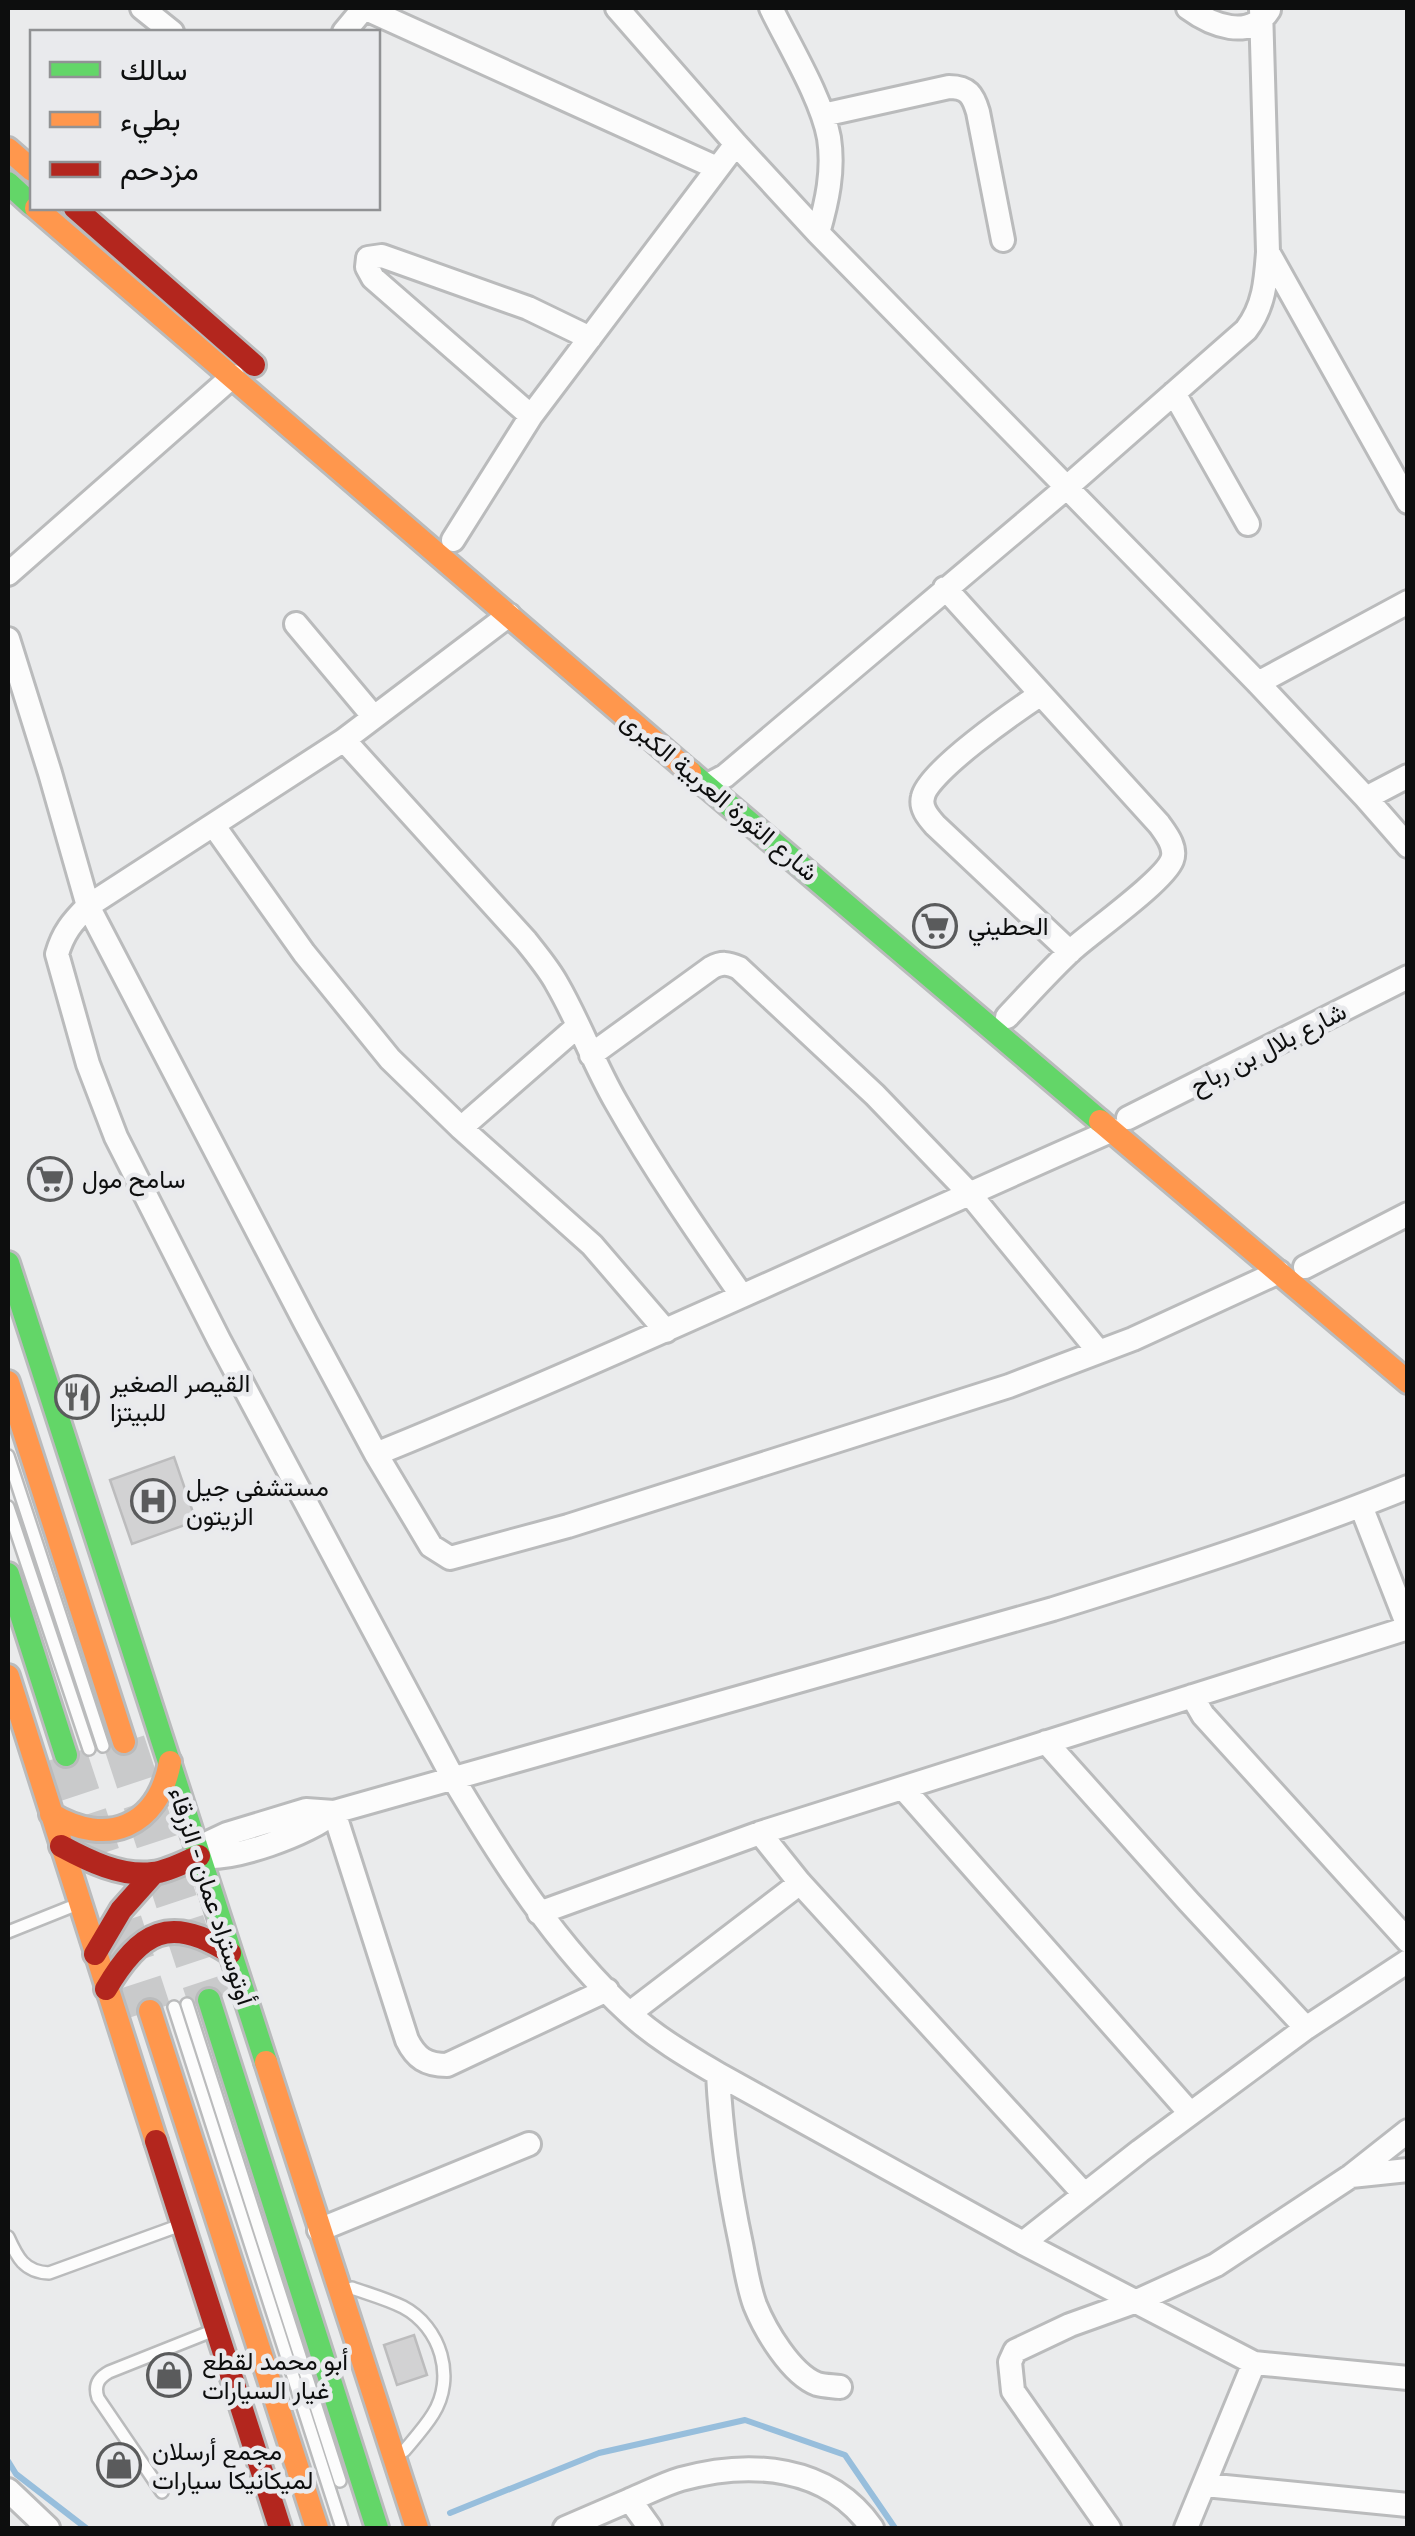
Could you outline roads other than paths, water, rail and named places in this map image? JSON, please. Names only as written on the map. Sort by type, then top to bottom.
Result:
[{"type":"main road","points":[[8,148],[30,168]]},
{"type":"main road","name":"شارع الثورة العربية الكبرى","points":[[8,184],[30,203]]},
{"type":"main road","name":"شارع الثورة العربية الكبرى","points":[[39,210],[509,615],[1007,1017],[1279,1272],[1408,1382]]},
{"type":"main road","points":[[77,210],[264,374]]},
{"type":"main road","name":"شارع الثورة العربية الكبرى","points":[[380,476],[716,781],[1121,1124],[1305,1267],[1408,1354]]},
{"type":"main road","name":"أوتوستراد عمان - الزرقاء","points":[[8,1262],[417,2528]]},
{"type":"main road","points":[[8,1382],[113,1744]]},
{"type":"main road","points":[[8,1574],[78,1752]]},
{"type":"main road","points":[[8,1676],[24,1748],[52,1814],[280,2528]]},
{"type":"main road","points":[[52,1814],[71,1826],[93,1831],[116,1829],[137,1820],[154,1805],[166,1785],[170,1762]]},
{"type":"main road","points":[[60,1846],[106,1866],[154,1873]]},
{"type":"main road","points":[[95,1954],[120,1910],[154,1873],[199,1856]]},
{"type":"main road","points":[[106,1989],[128,1952],[146,1939],[168,1931],[191,1932],[213,1939],[230,1953]]},
{"type":"main road","name":"أوتوستراد عمان - الزرقاء","points":[[190,2003],[377,2528]]},
{"type":"main road","points":[[150,2011],[317,2528]]},
{"type":"street","points":[[142,8],[170,30]]},
{"type":"street","points":[[346,30],[364,8],[718,168]]},
{"type":"street","points":[[616,8],[818,232],[1258,683],[1408,846]]},
{"type":"street","points":[[770,8],[823,115],[829,140],[828,200],[818,232]]},
{"type":"street","points":[[1188,8],[1226,27],[1243,28],[1265,12]]},
{"type":"street","points":[[716,781],[1066,488],[1254,321],[1266,285],[1268,252],[1265,12]]},
{"type":"street","points":[[823,115],[964,88],[974,98],[978,112],[1003,240]]},
{"type":"street","points":[[453,540],[531,416],[736,144]]},
{"type":"street","points":[[1268,252],[1408,502]]},
{"type":"street","points":[[531,416],[373,278],[366,267],[368,258],[382,256],[518,304],[590,338]]},
{"type":"street","points":[[8,574],[234,376]]},
{"type":"street","points":[[1174,394],[1248,524]]},
{"type":"street","points":[[945,588],[1159,824],[1173,852],[1172,860],[1156,880],[1070,952],[1007,1017]]},
{"type":"street","points":[[1258,683],[1408,602]]},
{"type":"street","points":[[509,615],[344,740],[88,906],[62,938],[57,954],[88,1064],[116,1137],[219,1340],[453,1778],[511,1874],[540,1913],[630,2014],[718,2074],[1023,2243],[1254,2363],[1408,2378]]},
{"type":"street","points":[[296,624],[373,716]]},
{"type":"street","points":[[8,639],[88,906],[376,1454],[431,1546],[450,1558],[568,1526],[1008,1386],[1099,1352],[1279,1272]]},
{"type":"street","points":[[1041,694],[932,779],[922,798],[922,807],[934,825],[1070,952]]},
{"type":"street","points":[[344,740],[526,940],[555,980],[616,1103],[742,1296]]},
{"type":"street","points":[[1366,798],[1408,776]]},
{"type":"street","points":[[214,826],[304,953],[390,1059],[592,1245],[666,1331]]},
{"type":"street","points":[[590,1054],[711,968],[729,963],[739,968],[849,1070],[969,1193],[1099,1352]]},
{"type":"street","name":"شارع بلال بن رباح","points":[[376,1454],[666,1331],[1121,1124],[1408,977]]},
{"type":"street","points":[[461,1128],[578,1026]]},
{"type":"street","points":[[1305,1267],[1408,1214]]},
{"type":"street","points":[[199,1856],[235,1854],[310,1829],[334,1812],[1125,1586],[1361,1506],[1408,1486]]},
{"type":"street","points":[[540,1913],[760,1833],[1408,1627],[1361,1506]]},
{"type":"street","points":[[1192,1696],[1203,1715],[1408,1941]]},
{"type":"street","points":[[1046,1742],[1306,2028]]},
{"type":"street","points":[[903,1788],[1190,2113]]},
{"type":"street","points":[[334,1812],[407,2040],[422,2061],[447,2065],[607,1990]]},
{"type":"street","points":[[760,1833],[1084,2194]]},
{"type":"street","points":[[630,2014],[800,1882]]},
{"type":"street","points":[[1023,2243],[1190,2113],[1408,1960]]},
{"type":"street","points":[[718,2074],[729,2188],[755,2304],[772,2338],[805,2377],[818,2384],[840,2387]]},
{"type":"street","points":[[1109,2528],[1012,2391],[1010,2362],[1015,2352],[1070,2324],[1137,2301],[1232,2256],[1351,2176],[1408,2130]]},
{"type":"street","points":[[319,2230],[529,2144]]},
{"type":"street","points":[[1351,2176],[1408,2170]]},
{"type":"street","points":[[1186,2528],[1254,2363]]},
{"type":"street","points":[[565,2528],[680,2480],[730,2470],[778,2471],[817,2481],[855,2508],[872,2528]]},
{"type":"street","points":[[1205,2485],[1408,2505]]},
{"type":"street","points":[[8,2489],[48,2528]]},
{"type":"street","points":[[630,2500],[650,2528]]},
{"type":"lane","points":[[8,1456],[113,1744]]},
{"type":"lane","points":[[8,1507],[78,1752]]},
{"type":"lane","points":[[8,1932],[79,1904]]},
{"type":"lane","points":[[190,2003],[342,2528]]},
{"type":"lane","points":[[190,2003],[356,2528]]},
{"type":"lane","points":[[8,2237],[24,2265],[49,2273],[182,2225]]},
{"type":"lane","points":[[336,2282],[403,2307],[418,2317],[430,2330],[444,2362],[441,2398],[434,2414],[395,2462]]},
{"type":"lane","points":[[162,2492],[98,2398],[97,2382],[110,2372],[216,2330]]},
{"type":"waterway","points":[[450,2513],[599,2453],[745,2420],[845,2455],[895,2528]]},
{"type":"waterway","points":[[8,2461],[16,2474],[86,2528]]},
{"type":"tunnel","points":[[124,1742],[209,2000]]},
{"type":"tunnel","points":[[66,1755],[102,1864]]},
{"type":"tunnel","points":[[121,1922],[150,2011]]},
{"type":"place","name":"الحطيني","points":[[935,926]]},
{"type":"place","name":"سامح مول","points":[[50,1179]]},
{"type":"place","name":"القيصر الصغير للبيتزا","points":[[77,1397]]},
{"type":"place","name":"مستشفى جيل الزيتون","points":[[153,1501]]},
{"type":"place","name":"أبو محمد لقطع غيار السيارات","points":[[169,2375]]},
{"type":"place","name":"مجمع أرسلان لميكانيكا سيارات","points":[[119,2465]]}]
